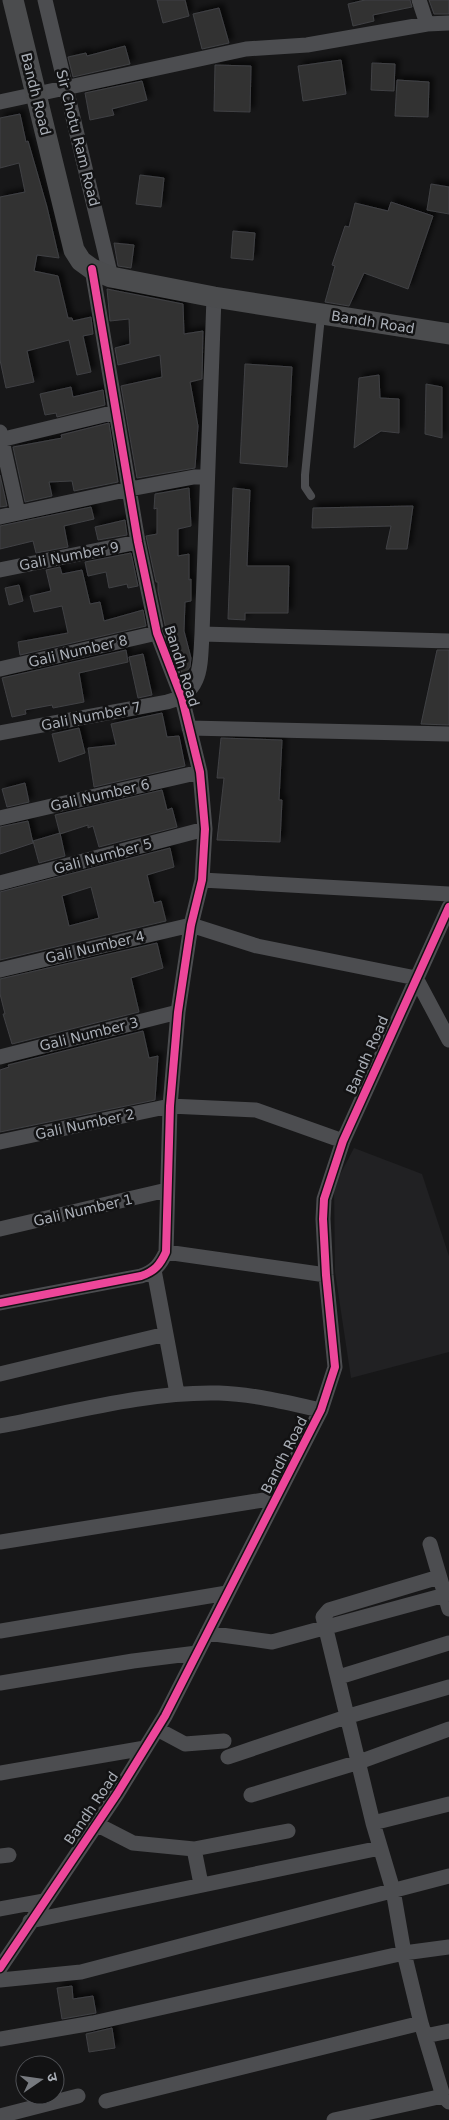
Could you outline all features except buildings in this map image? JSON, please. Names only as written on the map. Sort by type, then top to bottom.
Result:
[{"type":"street","name":"Bandh Road","points":[[13,0],[74,250],[81,261],[92,269],[112,277],[214,297],[449,334]]},
{"type":"street","name":"Sir Chotu Ram Road","points":[[45,0],[112,277]]},
{"type":"street","points":[[419,0],[427,24]]},
{"type":"street","points":[[0,102],[246,49],[307,44],[427,24],[449,23]]},
{"type":"street","name":"Bandh Road","points":[[92,269],[138,542],[157,633],[182,698],[200,772],[205,829],[202,880],[191,925],[178,1012],[170,1106],[166,1252]]},
{"type":"street","points":[[182,698],[195,683],[202,634],[214,297]]},
{"type":"street","points":[[18,513],[1,437],[116,412]]},
{"type":"street","points":[[0,518],[130,489],[194,477],[207,477]]},
{"type":"street","name":"Gali Number 9","points":[[0,570],[138,542]]},
{"type":"street","name":"Gali Number 8","points":[[0,669],[157,633]]},
{"type":"street","points":[[202,634],[449,641]]},
{"type":"street","name":"Gali Number 7","points":[[0,733],[182,698]]},
{"type":"street","points":[[189,728],[449,734]]},
{"type":"street","name":"Gali Number 6","points":[[0,818],[200,772]]},
{"type":"street","name":"Gali Number 5","points":[[0,883],[205,829]]},
{"type":"street","points":[[202,880],[449,894]]},
{"type":"street","name":"Bandh Road","points":[[1,1964],[96,1824],[157,1729],[321,1410],[335,1367],[326,1275],[323,1219],[324,1199],[343,1141],[449,907]]},
{"type":"street","points":[[191,925],[257,946],[416,978],[449,1040]]},
{"type":"street","name":"Gali Number 4","points":[[0,970],[191,925]]},
{"type":"street","name":"Gali Number 3","points":[[0,1057],[178,1012]]},
{"type":"street","name":"Gali Number 2","points":[[0,1142],[170,1106],[256,1110],[343,1141]]},
{"type":"street","name":"Gali Number 1","points":[[0,1229],[167,1190]]},
{"type":"street","points":[[0,1303],[141,1276],[154,1270],[166,1252],[326,1275]]},
{"type":"street","points":[[154,1270],[177,1393]]},
{"type":"street","points":[[0,1374],[166,1334]]},
{"type":"street","points":[[0,1426],[177,1393],[234,1394],[275,1400],[321,1410]]},
{"type":"street","points":[[0,1542],[276,1498]]},
{"type":"street","points":[[207,1633],[272,1642],[447,1602],[430,1544]]},
{"type":"street","points":[[334,2120],[400,2114],[446,2099],[423,2030],[404,1953],[393,1890],[373,1823],[349,1716],[323,1615],[329,1610],[439,1577]]},
{"type":"street","points":[[0,1631],[227,1593]]},
{"type":"street","points":[[338,1677],[449,1644]]},
{"type":"street","points":[[0,1683],[197,1653]]},
{"type":"street","points":[[228,1757],[349,1716],[449,1687]]},
{"type":"street","points":[[157,1729],[185,1744],[224,1741]]},
{"type":"street","points":[[251,1795],[359,1762],[449,1729]]},
{"type":"street","points":[[0,1773],[145,1748]]},
{"type":"street","points":[[373,1823],[449,1804]]},
{"type":"street","points":[[96,1824],[133,1843],[194,1849],[288,1831]]},
{"type":"street","points":[[30,1920],[380,1848]]},
{"type":"street","points":[[194,1849],[201,1884]]},
{"type":"street","points":[[0,1980],[81,1972],[449,1876]]},
{"type":"street","points":[[0,1909],[43,1901]]},
{"type":"street","points":[[0,2039],[93,2023],[404,1953],[449,1947]]},
{"type":"street","points":[[106,2101],[423,2030],[449,2031]]},
{"type":"street","points":[[0,2116],[78,2096]]},
{"type":"lane","points":[[312,496],[305,487],[305,475],[321,314]]},
{"type":"shaded area","points":[[354,1148],[422,1174],[449,1256],[449,1352],[351,1378],[335,1272],[334,1186]]},
{"type":"cycle path","points":[[0,1303],[141,1276],[150,1272],[162,1261],[166,1252],[170,1106],[178,1012],[191,925],[202,880],[205,829],[200,772],[182,698],[157,633],[138,542],[92,269]]},
{"type":"cycle path","points":[[0,1968],[117,1794],[165,1716],[321,1410],[335,1367],[326,1275],[323,1219],[324,1199],[343,1141],[449,907]]}]
